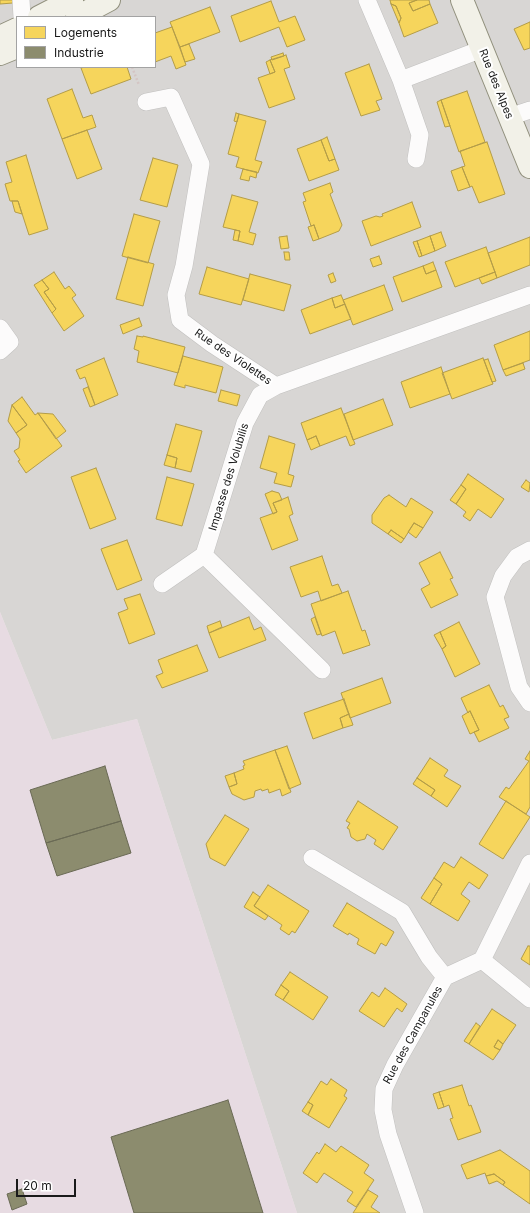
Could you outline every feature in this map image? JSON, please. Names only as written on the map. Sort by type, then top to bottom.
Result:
[{"type":"street","points":[[21,0],[22,16]]},
{"type":"street","points":[[42,16],[72,0]]},
{"type":"street","points":[[79,16],[109,0]]},
{"type":"street","points":[[367,0],[401,80],[420,135],[416,159]]},
{"type":"street","name":"Rue des Alpes","points":[[462,0],[530,167]]},
{"type":"street","points":[[0,37],[16,29]]},
{"type":"street","points":[[0,54],[16,47]]},
{"type":"street","points":[[401,80],[482,49]]},
{"type":"street","name":"Rue des Violettes","points":[[146,102],[171,97],[201,164],[184,266],[176,295],[180,320],[212,344],[276,386],[530,295]]},
{"type":"street","points":[[509,117],[530,110]]},
{"type":"street","points":[[0,328],[10,342],[0,351]]},
{"type":"street","name":"Impasse des Volubilis","points":[[204,555],[245,423],[260,395],[276,386]]},
{"type":"street","points":[[530,550],[517,557],[512,563],[503,576],[495,597],[519,687],[530,702]]},
{"type":"street","points":[[162,584],[204,555],[322,670]]},
{"type":"street","points":[[312,858],[402,912],[429,957],[445,977]]},
{"type":"street","points":[[530,863],[482,960],[530,999]]},
{"type":"street","name":"Rue des Campanules","points":[[415,1213],[388,1134],[383,1110],[384,1090],[395,1065],[445,977],[482,960]]},
{"type":"shaded area","points":[[0,0],[530,0],[530,1213],[297,1213],[137,719],[52,740],[0,612]]},
{"type":"shaded area","points":[[0,612],[52,740],[137,719],[297,1213],[0,1213]]},
{"type":"building: Logements","points":[[0,0],[13,0],[13,3],[0,4]]},
{"type":"building: Logements","points":[[390,0],[417,0],[409,3],[413,11],[430,4],[438,23],[404,37],[399,23],[401,18],[396,6],[391,4]]},
{"type":"building: Logements","points":[[417,0],[429,0],[430,4],[413,11],[409,3]]},
{"type":"building: Logements","points":[[271,1],[279,22],[295,16],[305,40],[287,47],[279,27],[240,42],[231,16]]},
{"type":"building: Logements","points":[[391,4],[396,6],[401,18],[399,23]]},
{"type":"building: Logements","points":[[210,7],[220,32],[180,47],[170,22]]},
{"type":"building: Logements","points":[[530,22],[530,48],[524,50],[514,29]]},
{"type":"building: Logements","points":[[172,27],[186,65],[176,69],[171,56],[156,62],[156,33]]},
{"type":"building: Logements","points":[[189,44],[195,59],[185,62],[180,47]]},
{"type":"building: Logements","points":[[283,53],[284,56],[272,60],[271,57]]},
{"type":"building: Logements","points":[[286,55],[290,67],[284,69],[295,99],[269,108],[258,78],[275,72],[270,60]]},
{"type":"building: Logements","points":[[270,60],[275,72],[270,74],[266,62]]},
{"type":"building: Logements","points":[[369,64],[382,99],[376,101],[380,110],[361,116],[345,73]]},
{"type":"building: Logements","points":[[81,68],[127,68],[131,79],[91,94]]},
{"type":"building: Logements","points":[[72,89],[83,118],[92,115],[96,127],[62,139],[47,99]]},
{"type":"building: Logements","points":[[467,91],[485,142],[459,152],[441,100]]},
{"type":"building: Logements","points":[[441,100],[450,126],[445,127],[437,102]]},
{"type":"building: Logements","points":[[236,113],[239,114],[237,122],[234,121]]},
{"type":"building: Logements","points":[[239,114],[266,121],[255,160],[262,162],[258,173],[236,167],[239,157],[228,154]]},
{"type":"building: Logements","points":[[87,130],[102,169],[77,179],[62,139]]},
{"type":"building: Logements","points":[[327,137],[335,159],[329,161],[321,140]]},
{"type":"building: Logements","points":[[321,140],[329,161],[335,159],[339,170],[309,181],[297,149]]},
{"type":"building: Logements","points":[[487,142],[505,194],[479,203],[472,186],[470,187],[462,167],[465,166],[460,151]]},
{"type":"building: Logements","points":[[26,155],[48,229],[29,235],[18,201],[10,201],[5,184],[12,182],[6,162]]},
{"type":"building: Logements","points":[[153,158],[178,165],[167,207],[140,200]]},
{"type":"building: Logements","points":[[462,167],[470,187],[458,191],[451,171]]},
{"type":"building: Logements","points":[[243,169],[257,172],[256,178],[250,176],[249,181],[240,179]]},
{"type":"building: Logements","points":[[330,183],[333,192],[330,194],[342,225],[339,231],[319,239],[314,225],[311,226],[303,202],[306,201],[303,193]]},
{"type":"building: Logements","points":[[232,195],[258,202],[249,232],[256,234],[253,245],[238,241],[240,231],[223,227]]},
{"type":"building: Logements","points":[[12,201],[18,201],[22,214],[15,212]]},
{"type":"building: Logements","points":[[412,202],[421,227],[371,246],[362,221],[376,216],[383,216],[382,214]]},
{"type":"building: Logements","points":[[134,214],[160,221],[148,263],[122,256]]},
{"type":"building: Logements","points":[[314,225],[319,239],[313,241],[308,227]]},
{"type":"building: Logements","points":[[235,230],[240,231],[238,241],[233,240]]},
{"type":"building: Logements","points":[[441,232],[446,246],[435,251],[430,236]]},
{"type":"building: Logements","points":[[287,236],[289,248],[281,249],[279,237]]},
{"type":"building: Logements","points":[[430,236],[435,251],[422,256],[417,241]]},
{"type":"building: Logements","points":[[530,237],[530,265],[497,278],[488,253]]},
{"type":"building: Logements","points":[[417,241],[422,256],[419,257],[413,242]]},
{"type":"building: Logements","points":[[486,247],[495,272],[455,287],[445,262]]},
{"type":"building: Logements","points":[[284,252],[289,252],[290,260],[285,260]]},
{"type":"building: Logements","points":[[379,256],[382,264],[373,267],[370,259]]},
{"type":"building: Logements","points":[[128,257],[154,264],[143,306],[116,299]]},
{"type":"building: Logements","points":[[433,262],[436,270],[426,274],[423,266]]},
{"type":"building: Logements","points":[[423,266],[426,274],[436,270],[442,287],[402,302],[393,277]]},
{"type":"building: Logements","points":[[207,267],[249,279],[241,305],[199,294]]},
{"type":"building: Logements","points":[[54,272],[65,289],[69,286],[76,295],[72,298],[84,316],[64,331],[52,313],[56,309],[44,292],[49,289],[42,280]]},
{"type":"building: Logements","points":[[495,272],[497,278],[482,284],[479,278]]},
{"type":"building: Logements","points":[[333,273],[336,281],[331,283],[328,275]]},
{"type":"building: Logements","points":[[250,274],[291,285],[284,311],[243,300]]},
{"type":"building: Logements","points":[[42,280],[49,289],[44,292],[56,309],[52,313],[34,285]]},
{"type":"building: Logements","points":[[384,285],[393,310],[353,325],[343,300]]},
{"type":"building: Logements","points":[[341,295],[345,304],[335,308],[332,298]]},
{"type":"building: Logements","points":[[332,298],[335,308],[345,304],[351,319],[310,334],[301,310]]},
{"type":"building: Logements","points":[[139,318],[142,326],[123,334],[120,325]]},
{"type":"building: Logements","points":[[530,331],[530,360],[503,370],[494,345]]},
{"type":"building: Logements","points":[[137,336],[143,336],[185,347],[178,373],[137,362],[139,351],[134,349]]},
{"type":"building: Logements","points":[[183,356],[223,367],[216,393],[185,385],[185,388],[174,385]]},
{"type":"building: Logements","points":[[104,358],[118,395],[95,405],[85,377],[80,379],[76,370]]},
{"type":"building: Logements","points":[[483,358],[493,384],[452,399],[442,373]]},
{"type":"building: Logements","points":[[488,359],[496,381],[492,382],[484,360]]},
{"type":"building: Logements","points":[[523,363],[525,369],[506,376],[503,370]]},
{"type":"building: Logements","points":[[441,367],[450,394],[410,408],[401,382]]},
{"type":"building: Logements","points":[[88,387],[95,405],[90,407],[83,389]]},
{"type":"building: Logements","points":[[221,390],[240,395],[237,406],[218,401]]},
{"type":"building: Logements","points":[[22,397],[35,415],[38,413],[62,446],[26,473],[18,461],[20,460],[14,451],[19,448],[20,439],[16,433],[27,425],[12,405]]},
{"type":"building: Logements","points":[[383,399],[393,425],[353,440],[344,414]]},
{"type":"building: Logements","points":[[12,405],[27,425],[16,433],[8,421]]},
{"type":"building: Logements","points":[[341,408],[355,444],[350,446],[346,436],[320,446],[316,436],[307,440],[301,423]]},
{"type":"building: Logements","points":[[38,413],[53,414],[66,431],[56,439]]},
{"type":"building: Logements","points":[[176,424],[202,431],[191,472],[175,468],[177,458],[167,455]]},
{"type":"building: Logements","points":[[269,436],[295,444],[288,474],[294,476],[291,487],[274,483],[277,473],[260,468]]},
{"type":"building: Logements","points":[[316,436],[320,446],[311,450],[307,440]]},
{"type":"building: Logements","points":[[167,455],[177,458],[175,468],[164,465]]},
{"type":"building: Logements","points":[[96,468],[116,519],[90,529],[71,477]]},
{"type":"building: Logements","points":[[468,474],[504,499],[491,518],[478,509],[470,521],[463,516],[466,512],[456,504],[466,489],[461,485]]},
{"type":"building: Logements","points":[[167,477],[194,484],[182,526],[156,519]]},
{"type":"building: Logements","points":[[526,480],[530,483],[529,492],[521,487]]},
{"type":"building: Logements","points":[[461,485],[466,489],[456,504],[450,500]]},
{"type":"building: Logements","points":[[272,491],[279,493],[282,500],[273,503],[277,512],[273,514],[265,494]]},
{"type":"building: Logements","points":[[389,495],[406,507],[411,498],[433,512],[423,528],[414,523],[404,539],[391,530],[388,534],[372,523],[372,515],[384,498]]},
{"type":"building: Logements","points":[[288,497],[293,514],[289,516],[298,540],[272,550],[260,518],[277,512],[273,503]]},
{"type":"building: Logements","points":[[414,523],[423,528],[416,538],[408,532]]},
{"type":"building: Logements","points":[[391,530],[404,539],[401,543],[388,534]]},
{"type":"building: Logements","points":[[127,540],[142,580],[117,590],[101,549]]},
{"type":"building: Logements","points":[[440,552],[453,578],[450,579],[458,595],[431,608],[421,589],[430,584],[419,563]]},
{"type":"building: Logements","points":[[322,556],[332,586],[338,584],[342,593],[321,601],[318,591],[301,597],[290,567]]},
{"type":"building: Logements","points":[[348,591],[362,631],[365,630],[370,645],[343,654],[335,631],[322,636],[311,604]]},
{"type":"building: Logements","points":[[140,594],[155,634],[129,644],[118,613],[128,609],[124,599]]},
{"type":"building: Logements","points":[[249,617],[254,630],[261,627],[266,640],[219,658],[209,633]]},
{"type":"building: Logements","points":[[315,617],[321,634],[317,635],[311,619]]},
{"type":"building: Logements","points":[[220,621],[222,627],[209,633],[207,626]]},
{"type":"building: Logements","points":[[459,622],[480,664],[455,677],[442,649],[446,646],[440,632]]},
{"type":"building: Logements","points":[[440,632],[446,646],[442,649],[434,635]]},
{"type":"building: Logements","points":[[197,645],[208,671],[162,688],[156,676],[163,673],[158,660]]},
{"type":"building: Logements","points":[[382,678],[391,703],[350,718],[341,693]]},
{"type":"building: Logements","points":[[489,685],[500,707],[503,705],[509,717],[504,719],[509,728],[479,742],[474,732],[479,730],[470,711],[468,713],[461,698]]},
{"type":"building: Logements","points":[[344,699],[349,714],[340,718],[343,728],[313,739],[304,713]]},
{"type":"building: Logements","points":[[470,711],[479,730],[470,734],[462,716]]},
{"type":"building: Logements","points":[[349,714],[353,725],[343,728],[340,718]]},
{"type":"building: Logements","points":[[287,746],[301,784],[289,789],[275,750]]},
{"type":"building: Logements","points":[[275,750],[291,792],[282,796],[280,789],[269,793],[268,789],[262,791],[261,789],[255,791],[254,797],[244,800],[232,794],[229,787],[237,784],[234,773],[244,769],[243,766],[245,765],[243,761]]},
{"type":"building: Logements","points":[[530,751],[530,807],[526,814],[499,797],[506,787],[509,789],[529,761],[525,759]]},
{"type":"building: Logements","points":[[430,758],[448,770],[444,776],[461,786],[447,807],[431,796],[435,790],[417,778]]},
{"type":"building: Logements","points":[[234,773],[237,784],[229,787],[225,776]]},
{"type":"building: Logements","points":[[417,778],[435,790],[431,796],[413,784]]},
{"type":"building: Logements","points":[[358,801],[398,827],[383,850],[374,844],[376,840],[367,834],[365,839],[357,841],[351,837],[349,829],[347,828],[350,823],[346,821]]},
{"type":"building: Logements","points":[[506,801],[530,817],[503,859],[479,844]]},
{"type":"building: Logements","points":[[225,815],[249,829],[225,866],[210,858],[206,844]]},
{"type":"building: Logements","points":[[461,857],[488,875],[479,889],[469,882],[461,894],[470,901],[458,921],[430,904],[442,884],[434,878],[444,862],[454,868]]},
{"type":"building: Logements","points":[[434,878],[442,884],[430,904],[421,898]]},
{"type":"building: Logements","points":[[268,885],[309,911],[295,933],[292,931],[289,935],[280,929],[282,925],[254,906]]},
{"type":"building: Logements","points":[[253,892],[260,897],[254,906],[268,916],[265,920],[244,907]]},
{"type":"building: Logements","points":[[347,903],[394,932],[386,946],[381,943],[375,954],[357,944],[359,939],[349,933],[348,935],[333,926]]},
{"type":"building: Logements","points":[[528,946],[530,946],[530,965],[521,959]]},
{"type":"building: Logements","points":[[290,972],[328,997],[313,1020],[283,1000],[289,991],[281,985]]},
{"type":"building: Logements","points":[[281,985],[289,991],[283,1000],[275,995]]},
{"type":"building: Logements","points":[[385,988],[407,1004],[402,1012],[397,1008],[384,1027],[359,1011],[372,992],[379,997]]},
{"type":"building: Logements","points":[[492,1009],[516,1025],[503,1044],[498,1040],[494,1047],[500,1050],[493,1060],[469,1044]]},
{"type":"building: Logements","points":[[476,1023],[480,1026],[469,1044],[464,1041]]},
{"type":"building: Logements","points":[[498,1040],[503,1044],[500,1050],[494,1047]]},
{"type":"building: Logements","points":[[331,1079],[347,1090],[344,1096],[347,1098],[329,1128],[308,1115],[313,1105],[308,1102],[321,1081],[327,1085]]},
{"type":"building: Logements","points":[[462,1085],[469,1106],[471,1105],[481,1132],[458,1140],[450,1119],[453,1118],[449,1105],[444,1107],[439,1092]]},
{"type":"building: Logements","points":[[439,1092],[444,1107],[438,1109],[433,1094]]},
{"type":"building: Logements","points":[[308,1102],[313,1105],[308,1115],[302,1111]]},
{"type":"building: Logements","points":[[325,1144],[336,1152],[341,1146],[369,1165],[364,1173],[374,1180],[356,1207],[347,1201],[353,1192],[324,1173],[317,1183],[303,1173],[317,1152],[319,1154]]},
{"type":"building: Logements","points":[[500,1150],[530,1171],[530,1204],[503,1185],[505,1182],[494,1174],[486,1176],[485,1173],[467,1179],[461,1165]]},
{"type":"building: Logements","points":[[494,1174],[505,1182],[503,1185],[497,1181],[489,1184],[486,1176]]},
{"type":"building: Logements","points":[[368,1190],[378,1196],[371,1207],[380,1213],[353,1213]]},
{"type":"building: Industrie","points":[[105,766],[121,821],[46,843],[30,790]]},
{"type":"building: Industrie","points":[[121,821],[131,853],[57,876],[46,843]]},
{"type":"building: Industrie","points":[[228,1100],[263,1213],[134,1213],[111,1137]]},
{"type":"building: Industrie","points":[[22,1189],[27,1204],[12,1210],[7,1194]]}]
